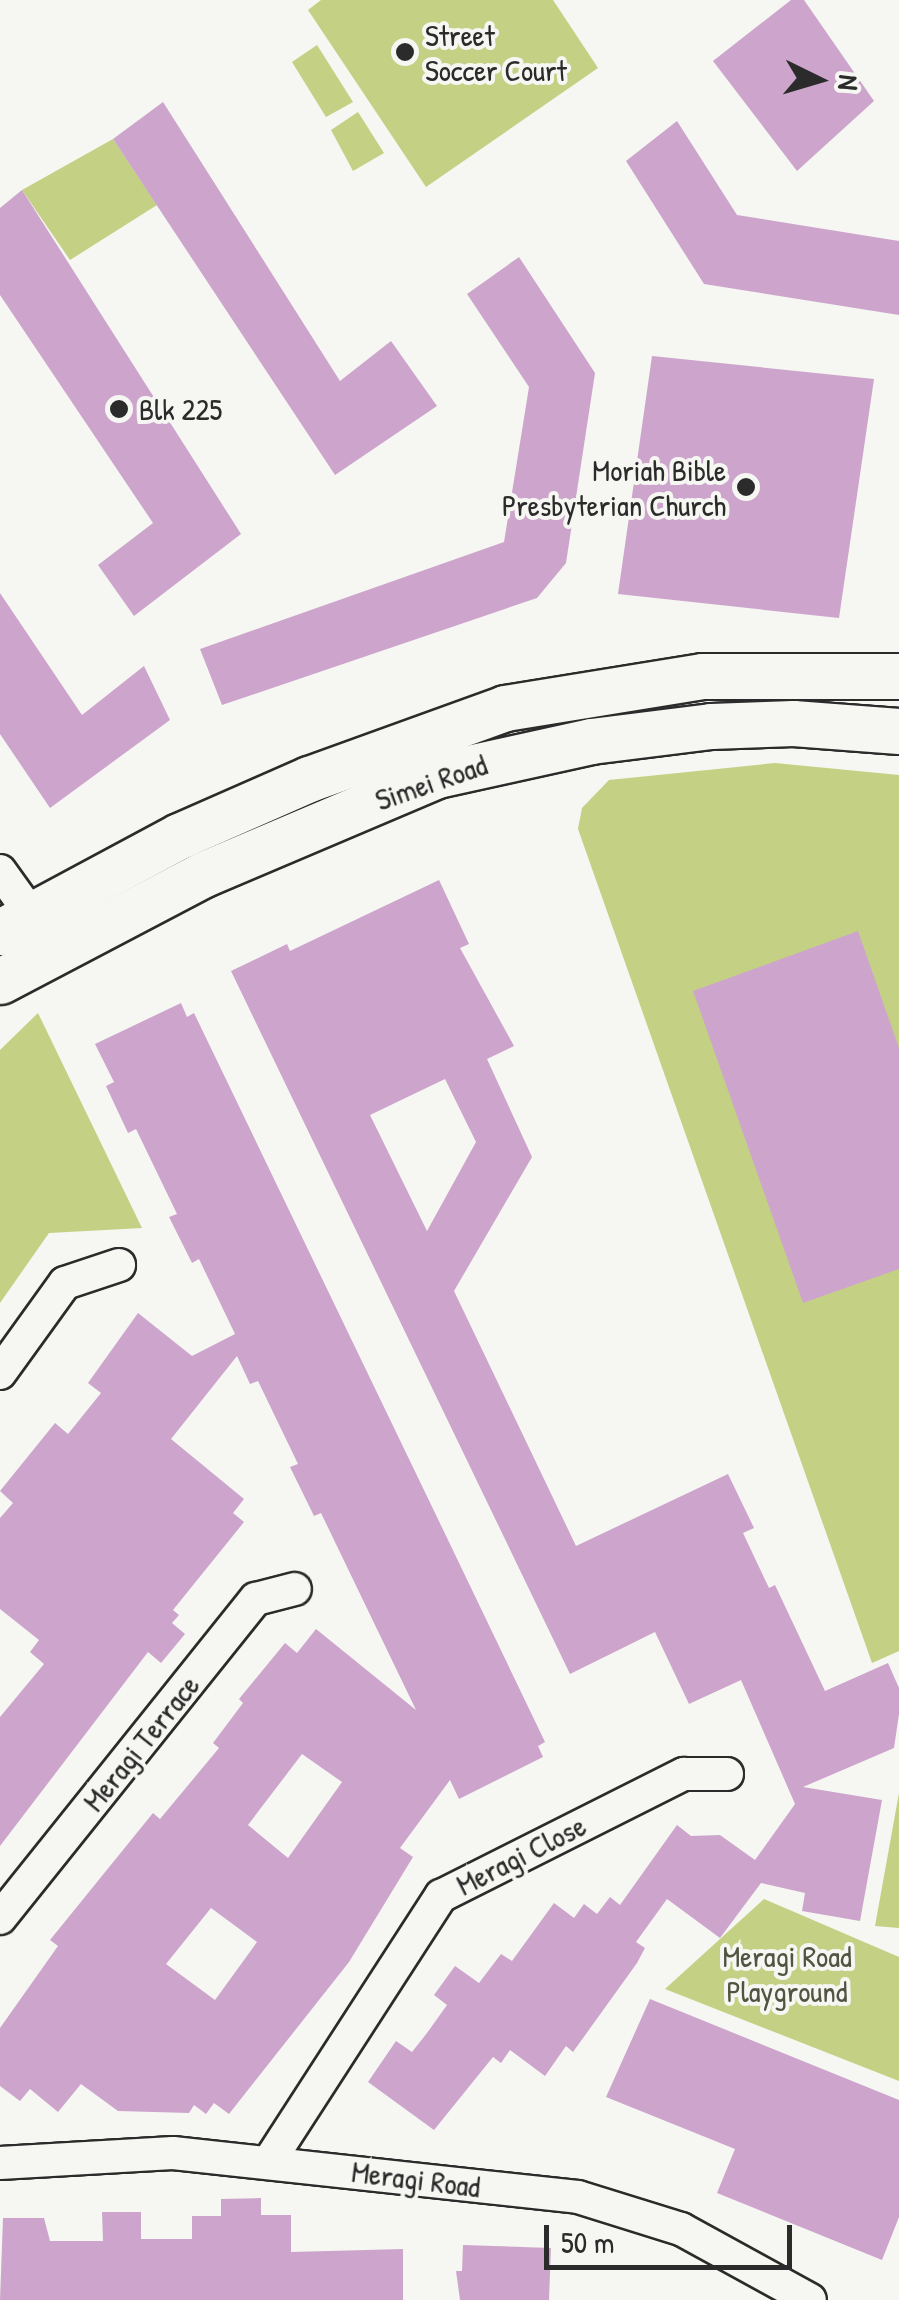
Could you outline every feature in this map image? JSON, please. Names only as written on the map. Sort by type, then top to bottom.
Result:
[{"type":"main road","name":"Simei Road","points":[[0,981],[29,933],[178,836],[309,779],[505,708],[702,676],[897,678]]},
{"type":"main road","name":"Simei Road","points":[[29,933],[204,874],[437,774],[591,741],[711,726],[897,729]]},
{"type":"street","points":[[0,871],[29,933]]},
{"type":"street","points":[[0,1373],[65,1282],[118,1265]]},
{"type":"street","name":"Meragi Terrace","points":[[0,1918],[256,1599],[295,1589]]},
{"type":"street","name":"Meragi Close","points":[[270,2160],[441,1896],[684,1774],[727,1774]]},
{"type":"street","name":"Meragi Road","points":[[0,2163],[137,2151],[270,2160],[578,2197],[627,2209],[681,2230],[810,2300]]},
{"type":"green space","name":"Street Soccer Court","points":[[321,0],[553,0],[598,68],[426,187],[308,10]]},
{"type":"green space","points":[[317,45],[353,102],[326,117],[292,62]]},
{"type":"green space","points":[[358,112],[384,153],[353,171],[331,130]]},
{"type":"green space","points":[[113,139],[157,205],[70,260],[22,190]]},
{"type":"green space","points":[[775,763],[899,775],[899,1651],[872,1663],[578,829],[582,808],[609,780]]},
{"type":"green space","points":[[38,1013],[142,1228],[49,1233],[0,1303],[0,1050]]},
{"type":"green space","points":[[899,1793],[899,1928],[875,1926]]},
{"type":"green space","name":"Meragi Road Playground","points":[[764,1899],[899,1957],[899,2081],[665,1989]]},
{"type":"building","points":[[791,0],[804,0],[874,101],[797,171],[713,61]]},
{"type":"building","points":[[163,102],[340,381],[391,341],[437,406],[335,475],[113,139]]},
{"type":"building","points":[[677,121],[737,215],[899,241],[899,315],[704,284],[626,161]]},
{"type":"building","name":"Blk 225","points":[[22,190],[241,534],[134,616],[98,565],[153,523],[0,295],[0,208]]},
{"type":"building","points":[[519,257],[595,373],[566,563],[537,598],[222,705],[200,649],[504,542],[529,387],[467,294]]},
{"type":"building","name":"Moriah Bible Presbyterian Church","points":[[652,356],[874,379],[839,618],[618,594]]},
{"type":"building","points":[[0,593],[82,715],[144,666],[170,720],[50,808],[0,734]]},
{"type":"building","points":[[439,880],[469,944],[460,948],[514,1046],[487,1059],[532,1157],[454,1291],[576,1546],[728,1474],[754,1528],[743,1533],[769,1588],[775,1585],[825,1691],[888,1663],[899,1688],[894,1748],[803,1787],[882,1800],[860,1921],[802,1911],[805,1893],[761,1883],[720,1938],[667,1899],[636,1942],[645,1948],[637,1963],[573,2052],[566,2046],[545,2076],[510,2050],[501,2063],[493,2057],[434,2130],[368,2082],[396,2041],[412,2052],[427,2033],[447,2005],[434,1995],[455,1966],[479,1983],[501,1954],[512,1961],[554,1903],[574,1918],[584,1904],[597,1914],[610,1897],[620,1905],[677,1825],[691,1836],[720,1835],[755,1860],[795,1804],[741,1680],[689,1704],[655,1632],[570,1674],[231,971],[287,944],[290,951]],"holes":[[[445,1079],[476,1142],[427,1231],[370,1115]]]},
{"type":"building","points":[[858,931],[899,1048],[899,1269],[803,1303],[693,991]]},
{"type":"building","points":[[181,1003],[187,1017],[194,1013],[545,1742],[538,1746],[543,1757],[459,1799],[450,1780],[400,1848],[413,1857],[349,1962],[229,2114],[214,2103],[206,2114],[194,2105],[189,2113],[118,2111],[81,2084],[58,2112],[30,2089],[20,2101],[0,2086],[0,2028],[58,1946],[50,1940],[153,1813],[160,1819],[219,1748],[213,1743],[243,1703],[239,1699],[285,1643],[297,1653],[316,1629],[416,1710],[321,1513],[314,1516],[290,1467],[298,1464],[258,1381],[250,1384],[237,1356],[171,1439],[244,1499],[233,1513],[244,1522],[173,1610],[179,1615],[172,1623],[185,1634],[161,1663],[148,1652],[0,1846],[0,1717],[44,1664],[30,1652],[39,1640],[0,1609],[0,1518],[13,1503],[0,1491],[55,1423],[68,1434],[101,1393],[88,1383],[138,1313],[192,1356],[235,1334],[199,1259],[192,1263],[169,1217],[177,1214],[136,1129],[128,1133],[106,1086],[114,1082],[95,1044]],"holes":[[[302,1754],[342,1782],[288,1858],[248,1825]],[[211,1908],[257,1942],[215,2000],[166,1964]]]},
{"type":"building","points":[[650,1999],[899,2100],[899,2217],[882,2260],[717,2193],[735,2149],[606,2097]]},
{"type":"building","points":[[261,2198],[261,2215],[291,2215],[291,2252],[403,2249],[403,2300],[0,2300],[3,2218],[44,2218],[50,2241],[103,2241],[102,2212],[141,2212],[141,2239],[192,2239],[192,2216],[221,2216],[221,2199]]},
{"type":"building","points":[[463,2245],[551,2248],[549,2300],[460,2300],[456,2271],[462,2271]]},
{"type":"place","name":"Street Soccer Court","points":[[405,52]]},
{"type":"place","name":"Blk 225","points":[[119,409]]},
{"type":"place","name":"Moriah Bible Presbyterian Church","points":[[746,487]]}]
